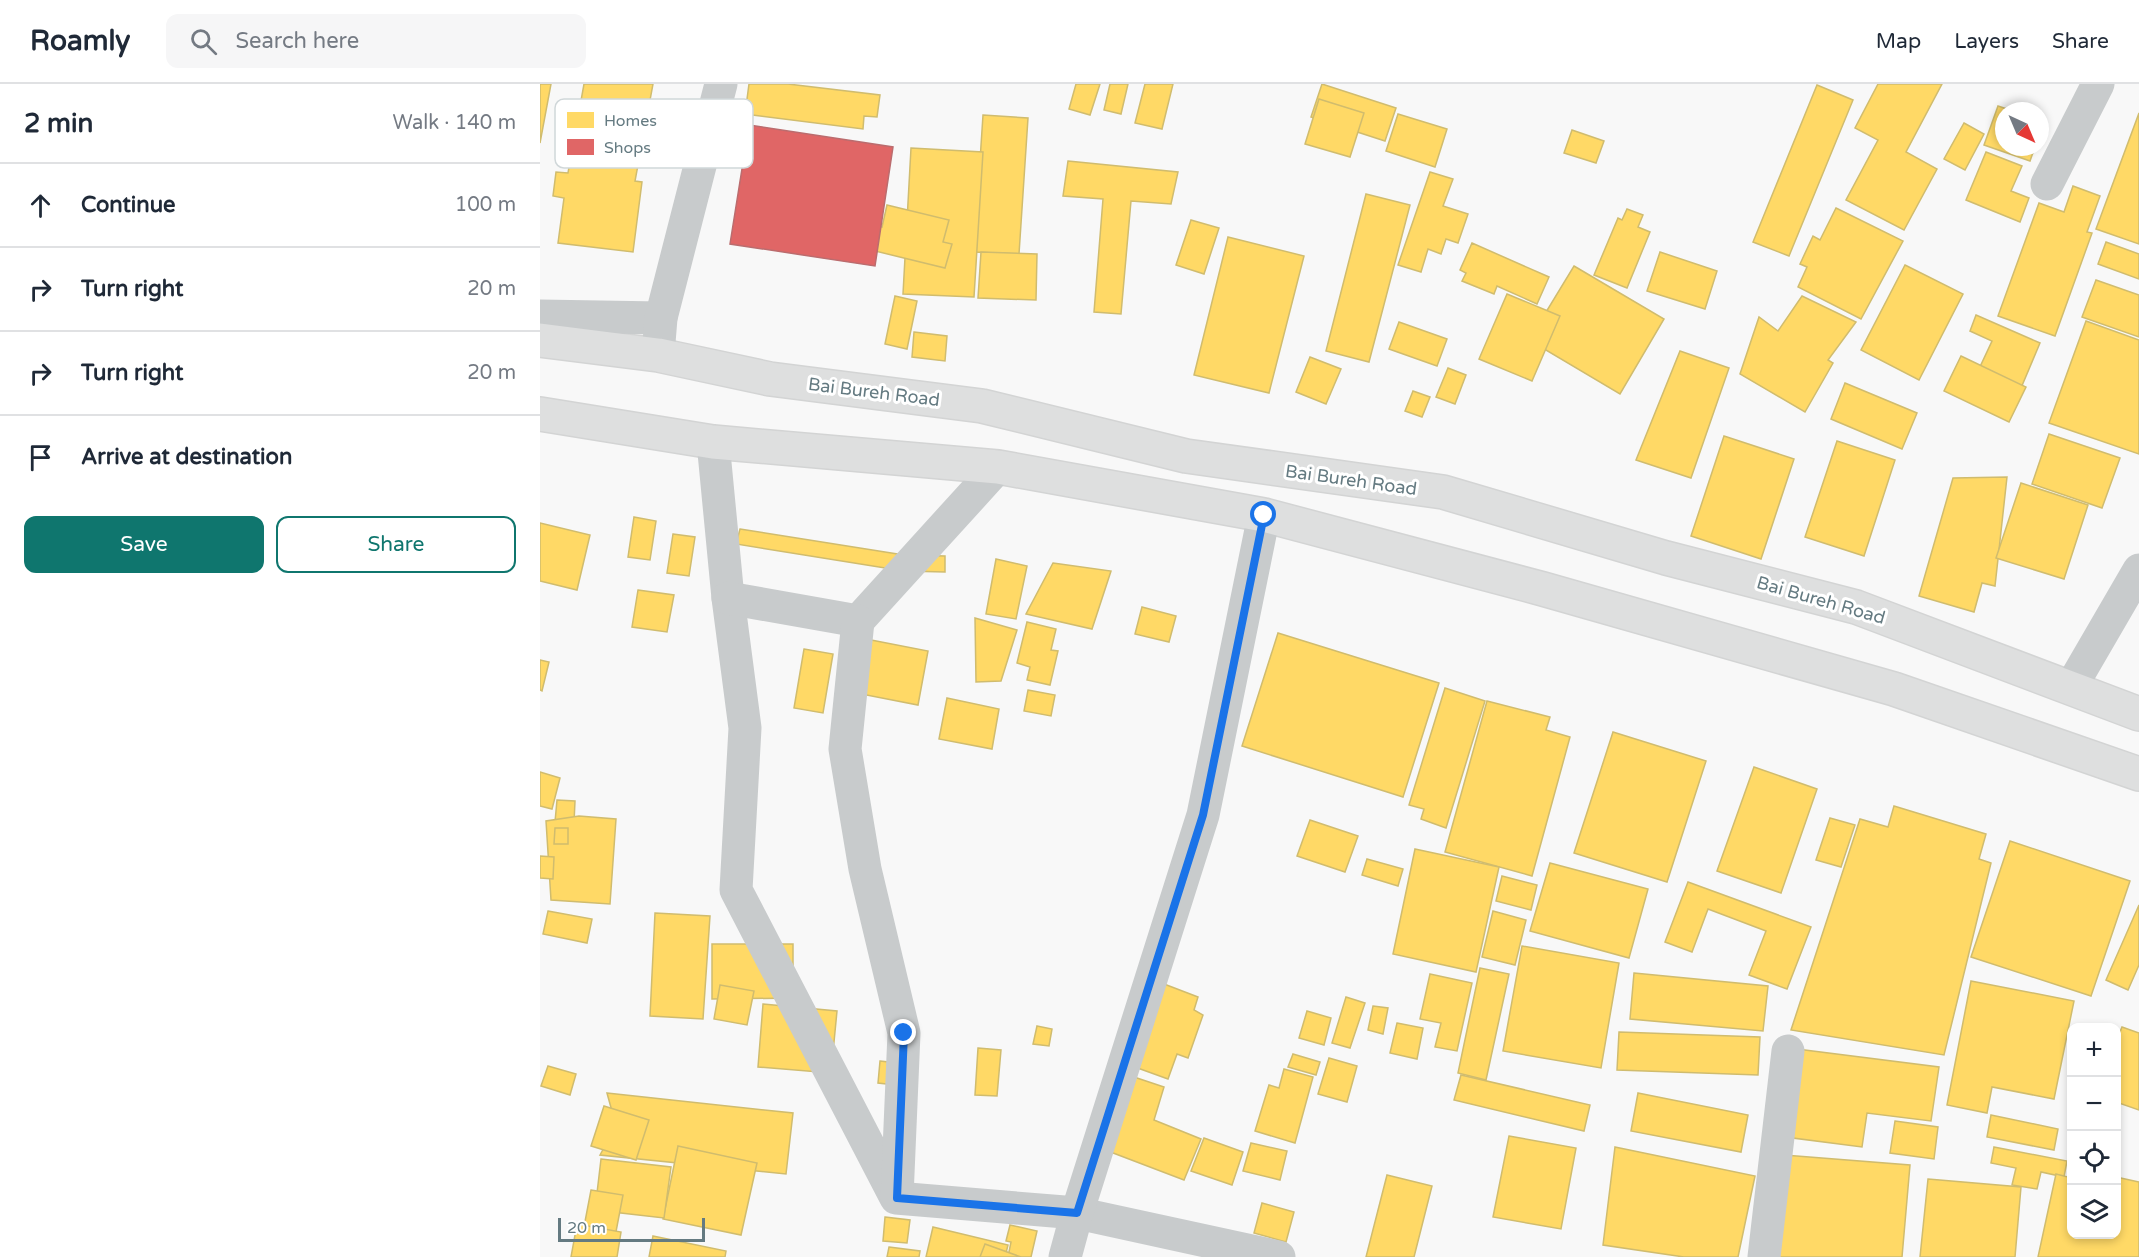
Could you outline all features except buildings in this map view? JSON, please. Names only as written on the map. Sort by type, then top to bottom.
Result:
[{"type":"highway","name":"Bai Bureh Road","points":[[540,340],[658,355],[770,379],[982,406],[1186,456],[1443,492],[1666,558],[1856,607],[2139,714]]},
{"type":"highway","points":[[540,414],[713,442],[998,467],[1264,515],[1544,589],[1894,689],[2139,774]]},
{"type":"street","points":[[717,99],[721,84]]},
{"type":"street","points":[[2047,184],[2098,84]]},
{"type":"street","points":[[658,355],[661,318],[699,168]]},
{"type":"street","points":[[540,316],[661,318]]},
{"type":"street","points":[[713,442],[728,598],[745,729],[736,890],[897,1198]]},
{"type":"street","points":[[897,1198],[904,1033],[866,869],[845,749],[858,621],[998,467]]},
{"type":"street","points":[[1065,1257],[1203,815],[1264,515]]},
{"type":"street","points":[[2072,687],[2139,570]]},
{"type":"street","points":[[728,598],[858,621]]},
{"type":"street","points":[[1764,1257],[1788,1051]]},
{"type":"street","points":[[897,1198],[1077,1213],[1279,1257]]},
{"type":"route","points":[[904,1033],[897,1198],[1077,1213],[1203,815],[1264,515]]}]
